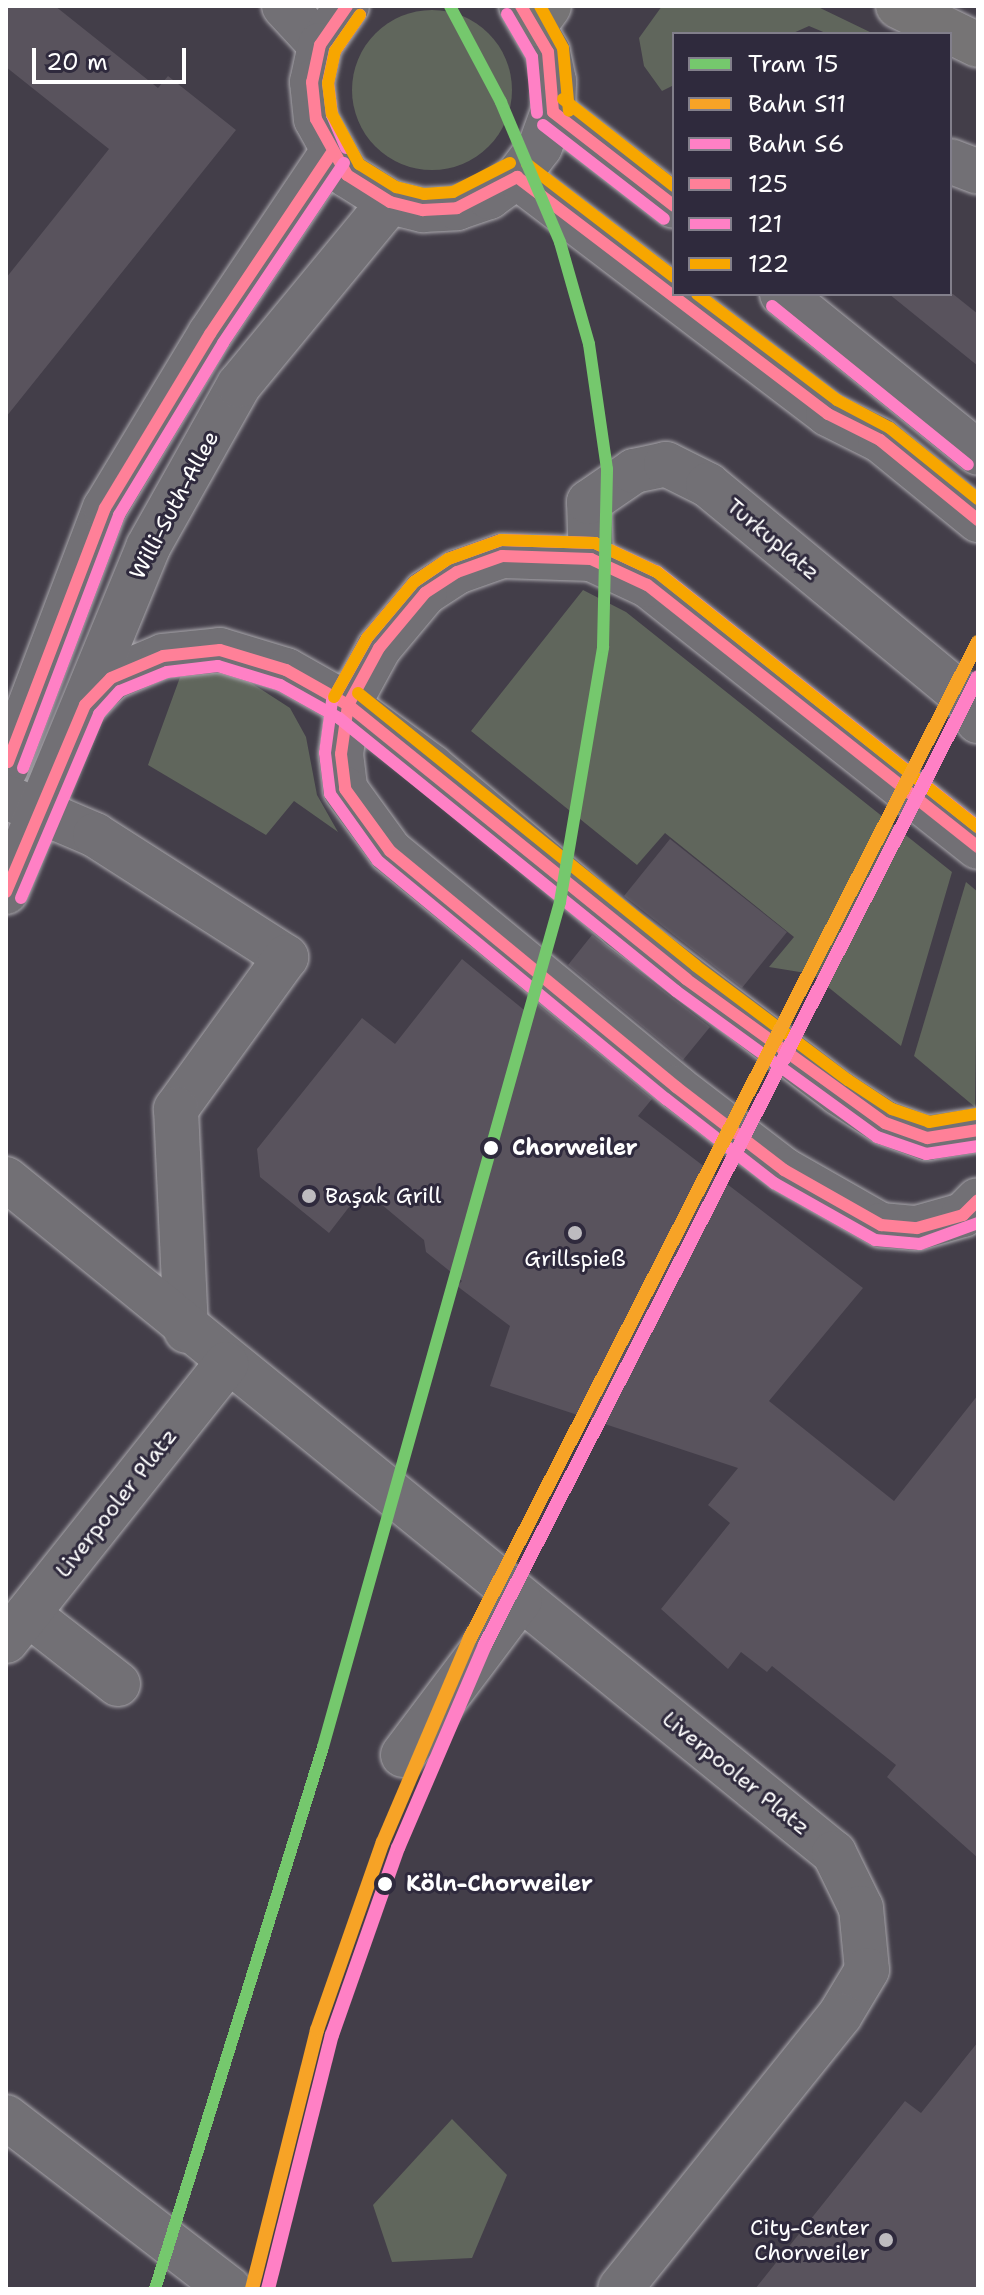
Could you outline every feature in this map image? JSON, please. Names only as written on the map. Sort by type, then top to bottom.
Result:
[{"type":"main road","points":[[898,6],[951,32]]},
{"type":"main road","points":[[952,32],[978,45]]},
{"type":"street","points":[[284,6],[320,45]]},
{"type":"street","points":[[347,6],[320,45],[313,94],[331,154],[347,175],[390,202],[423,210],[457,208],[517,177],[540,147],[553,112],[554,81],[535,12]]},
{"type":"street","points":[[553,112],[672,204]]},
{"type":"street","points":[[6,768],[105,508],[210,334],[331,154]]},
{"type":"street","points":[[952,162],[978,172]]},
{"type":"street","points":[[517,177],[672,295]]},
{"type":"street","name":"Willi-Suth-Allee","points":[[6,892],[24,805],[85,705],[148,547],[239,385],[390,202]]},
{"type":"street","points":[[673,296],[828,414],[880,440],[978,520]]},
{"type":"street","points":[[784,296],[978,453]]},
{"type":"street","name":"Turkuplatz","points":[[591,559],[589,502],[634,471],[666,464],[708,485],[969,701],[978,721]]},
{"type":"street","points":[[978,847],[647,585],[591,559],[502,556],[457,572],[425,593],[379,648],[348,705],[341,754],[345,789],[390,851],[688,1096],[784,1170],[881,1225],[917,1228],[963,1215],[978,1200]]},
{"type":"street","points":[[85,705],[111,678],[163,656],[220,650],[286,670],[348,705],[686,979],[839,1093],[885,1123],[927,1138],[978,1130]]},
{"type":"street","points":[[24,805],[95,835],[286,957],[176,1109],[186,1331]]},
{"type":"street","name":"Liverpooler Platz","points":[[6,1179],[226,1364],[834,1853],[861,1908],[867,1970],[840,2015],[620,2289]]},
{"type":"street","name":"Liverpooler Platz","points":[[17,1628],[226,1364]]},
{"type":"street","points":[[403,1755],[520,1600]]},
{"type":"street","points":[[17,1628],[118,1684]]},
{"type":"street","points":[[6,2117],[229,2289]]},
{"type":"shaded area","points":[[662,6],[816,6],[870,32],[823,32],[809,26],[796,32],[672,32],[672,86],[662,91],[644,66],[639,38]]},
{"type":"shaded area","points":[[432,10],[462,16],[488,34],[506,60],[512,90],[506,120],[488,146],[462,164],[432,170],[402,164],[376,146],[358,120],[352,90],[358,60],[376,34],[402,16]]},
{"type":"shaded area","points":[[583,590],[626,612],[952,872],[901,1046],[812,974],[769,967],[794,937],[665,833],[637,865],[471,731]]},
{"type":"shaded area","points":[[183,669],[239,675],[290,708],[306,737],[317,795],[338,832],[294,801],[266,835],[148,765]]},
{"type":"shaded area","points":[[966,882],[978,892],[975,1107],[914,1056]]},
{"type":"shaded area","points":[[452,2119],[507,2175],[472,2258],[392,2262],[373,2205]]},
{"type":"building","points":[[6,6],[55,6],[158,88],[168,76],[236,130],[6,417],[6,278],[109,149],[6,67]]},
{"type":"building","points":[[953,294],[978,314],[978,366],[891,296]]},
{"type":"building","points":[[670,839],[787,932],[742,988],[624,896]]},
{"type":"building","points":[[592,935],[710,1027],[683,1060],[568,965]]},
{"type":"building","points":[[462,959],[529,1014],[537,1004],[652,1099],[638,1116],[863,1288],[769,1401],[894,1501],[978,1395],[978,1858],[887,1777],[896,1765],[772,1666],[767,1672],[741,1652],[728,1669],[661,1609],[730,1523],[708,1505],[738,1468],[490,1386],[510,1326],[457,1286],[462,1281],[426,1252],[424,1240],[363,1189],[329,1233],[260,1177],[257,1149],[362,1018],[395,1044]]},
{"type":"building","name":"City-Center Chorweiler","points":[[978,2042],[978,2289],[755,2289],[905,2101],[921,2113]]},
{"type":"tram line","name":"15","points":[[155,2289],[323,1747],[560,902],[603,647],[607,469],[589,344],[560,242],[501,102],[450,6]]},
{"type":"rail line","name":"S11","points":[[252,2289],[317,2030],[383,1842],[470,1638],[978,642]]},
{"type":"rail line","name":"S6","points":[[268,2289],[332,2035],[398,1848],[485,1645],[978,677]]},
{"type":"transit line","name":"125","points":[[347,6],[320,45],[312,82],[316,119],[347,175],[390,202],[423,210],[457,208],[517,177]]},
{"type":"transit line","name":"125","points":[[521,6],[548,52],[553,112]]},
{"type":"transit line","name":"122","points":[[540,6],[563,48],[569,111]]},
{"type":"transit line","name":"121","points":[[507,14],[532,57],[537,113]]},
{"type":"transit line","name":"121","points":[[346,148],[332,115],[328,83],[335,51],[360,15]]},
{"type":"transit line","name":"122","points":[[360,15],[335,51],[328,83],[332,114],[359,164],[396,187],[424,194],[453,192],[510,163]]},
{"type":"transit line","name":"122","points":[[563,99],[672,184]]},
{"type":"transit line","name":"125","points":[[553,112],[672,204]]},
{"type":"transit line","name":"121","points":[[543,125],[664,219]]},
{"type":"transit line","name":"125","points":[[8,762],[105,508],[210,334],[331,154]]},
{"type":"transit line","name":"121","points":[[23,768],[119,515],[223,343],[344,163]]},
{"type":"transit line","name":"122","points":[[527,164],[672,275]]},
{"type":"transit line","name":"125","points":[[517,177],[672,295]]},
{"type":"transit line","name":"125","points":[[673,296],[828,414],[880,440],[978,520]]},
{"type":"transit line","name":"122","points":[[700,296],[837,400],[890,428],[978,499]]},
{"type":"transit line","name":"121","points":[[772,306],[968,465]]},
{"type":"transit line","name":"121","points":[[978,827],[657,572],[595,543],[501,540],[448,559],[414,582],[367,638],[332,701],[325,753],[330,794],[378,861],[666,1099],[774,1183],[875,1240],[920,1244],[978,1223]]},
{"type":"transit line","name":"122","points":[[334,697],[367,638],[414,582],[448,559],[501,540],[595,543],[657,572],[978,827]]},
{"type":"transit line","name":"125","points":[[978,847],[647,585],[591,559],[502,556],[457,572],[425,593],[379,648],[348,705],[341,754],[345,789],[390,851],[676,1087],[784,1170],[881,1225],[917,1228],[963,1215],[978,1200]]},
{"type":"transit line","name":"125","points":[[6,892],[85,705],[111,678],[163,656],[220,650],[286,670],[348,705],[686,979],[885,1123],[927,1138],[978,1130]]},
{"type":"transit line","name":"121","points":[[21,898],[99,714],[120,691],[167,672],[218,666],[280,685],[339,718],[676,991],[877,1137],[926,1154],[978,1146]]},
{"type":"transit line","name":"122","points":[[358,693],[696,966],[848,1080],[892,1109],[929,1122],[976,1114]]},
{"type":"place","name":"Chorweiler","points":[[491,1148]]},
{"type":"place","name":"Başak Grill","points":[[309,1196]]},
{"type":"place","name":"Grillspieß","points":[[575,1233]]},
{"type":"place","name":"Köln-Chorweiler","points":[[385,1884]]},
{"type":"place","name":"City-Center Chorweiler","points":[[886,2240]]}]
